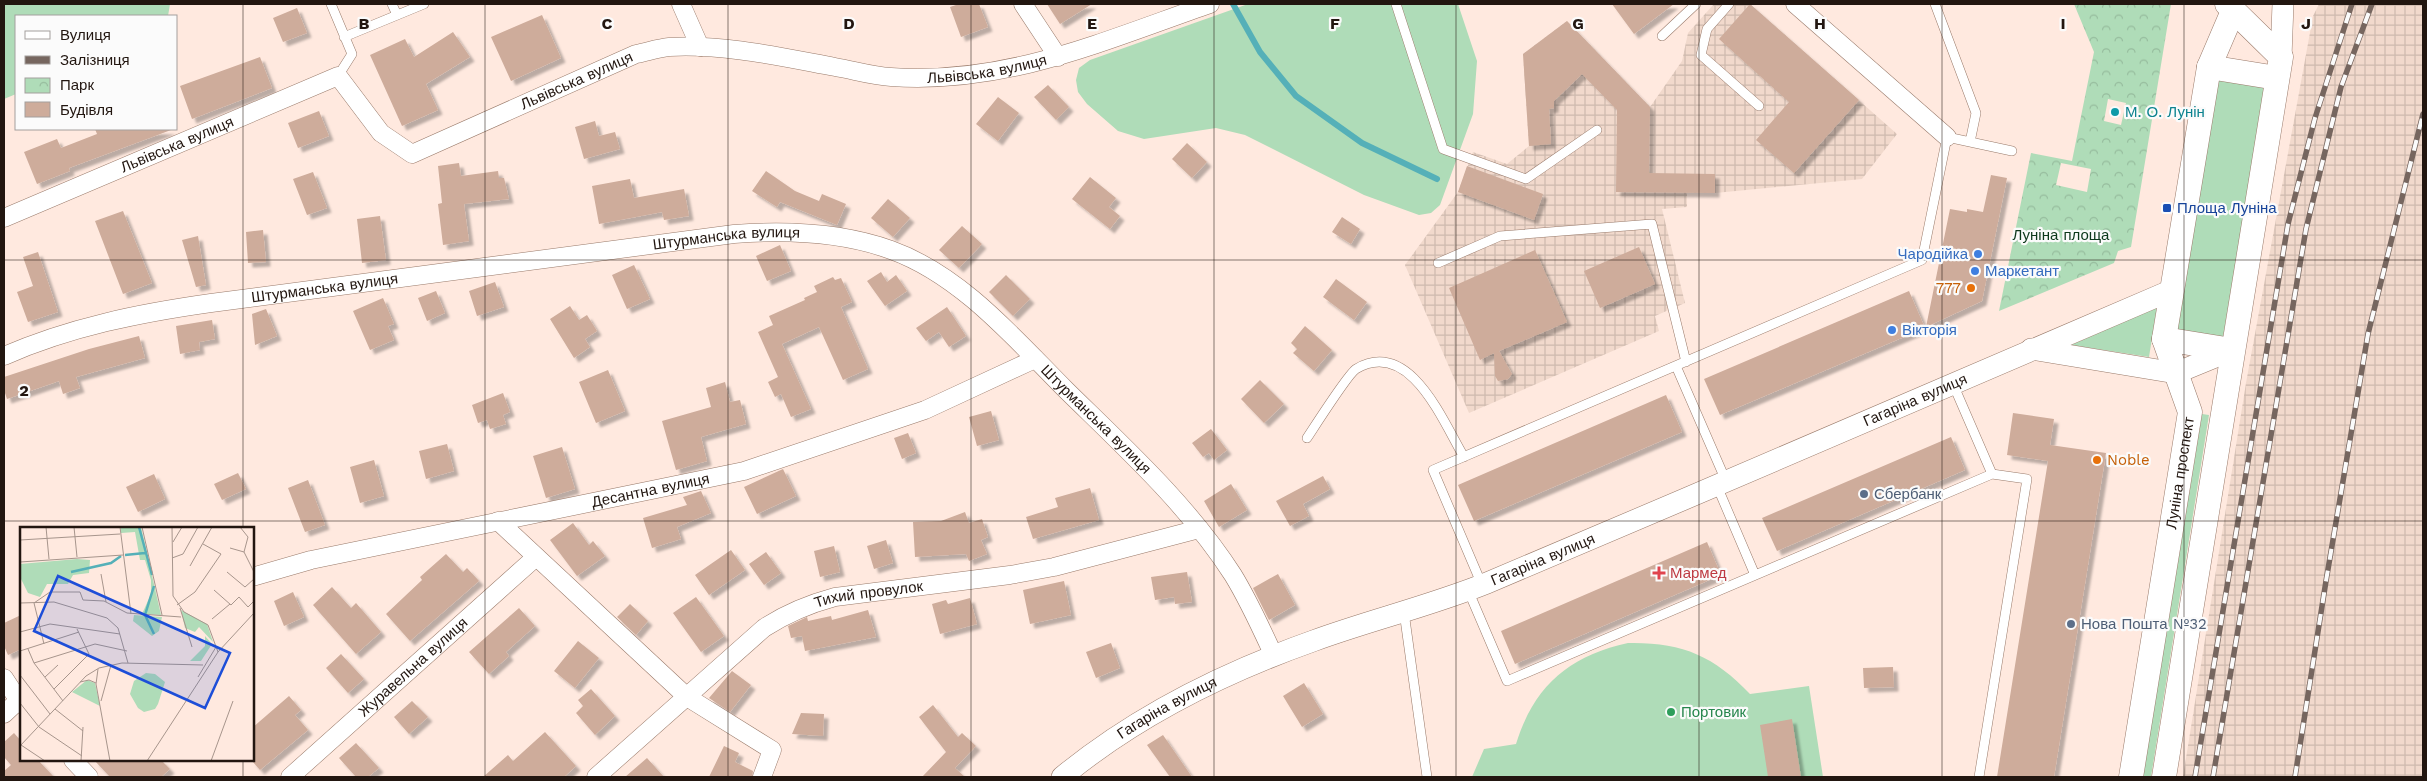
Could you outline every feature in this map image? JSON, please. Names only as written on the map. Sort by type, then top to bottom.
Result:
[{"type":"main road","points":[[2164,777],[2279,67],[2234,6]]},
{"type":"main road","name":"Луніна проспект","points":[[2131,777],[2190,412],[2164,339],[2209,67],[2234,6]]},
{"type":"main road","points":[[2209,67],[2279,67]]},
{"type":"main road","points":[[2164,339],[2232,350]]},
{"type":"street","points":[[680,4],[700,46]]},
{"type":"street","points":[[1023,4],[1058,57]]},
{"type":"street","points":[[1795,4],[1947,137]]},
{"type":"street","points":[[2279,67],[2283,4]]},
{"type":"street","name":"Львівська вулиця","points":[[4,218],[338,76],[381,132],[412,154],[636,54],[668,47],[700,46],[757,52],[889,77],[952,78],[1004,71],[1058,57],[1203,6]]},
{"type":"street","name":"Штурманська вулиця","points":[[4,356],[84,328],[156,311],[734,234],[775,231],[851,239],[892,250],[934,271],[972,299],[1035,359],[1159,483],[1199,528],[1232,575],[1255,614],[1274,656]]},
{"type":"street","name":"Гагаріна вулиця","points":[[1062,777],[1094,752],[1151,714],[1208,684],[1314,640],[1404,612],[1475,587],[2172,290]]},
{"type":"street","points":[[2031,350],[2176,373],[2232,350]]},
{"type":"street","name":"Десантна вулиця","points":[[254,576],[311,560],[744,471],[925,410],[1035,359]]},
{"type":"street","points":[[498,522],[687,696],[772,750],[762,777]]},
{"type":"street","name":"Тихий провулок","points":[[596,777],[764,628],[787,614],[810,604],[835,597],[1010,575],[1054,567],[1199,528]]},
{"type":"street","name":"Журавельна вулиця","points":[[290,777],[536,556]]},
{"type":"street","points":[[4,678],[20,701],[4,714]]},
{"type":"street","points":[[1084,777],[1094,752]]},
{"type":"street","points":[[74,761],[89,777]]},
{"type":"lane","points":[[331,4],[352,54],[338,76]]},
{"type":"lane","points":[[392,4],[397,15]]},
{"type":"lane","points":[[344,37],[424,4]]},
{"type":"lane","points":[[1396,4],[1443,149],[1526,180],[1597,130]]},
{"type":"lane","points":[[1662,36],[1696,4]]},
{"type":"lane","points":[[1729,4],[1707,29],[1701,55],[1759,106]]},
{"type":"lane","points":[[1935,4],[1976,113],[1970,142]]},
{"type":"lane","points":[[1979,777],[2027,479],[1992,474],[1507,681],[1433,470],[1922,260],[1947,137],[2012,151]]},
{"type":"lane","points":[[1438,263],[1500,236],[1652,224],[1686,362]]},
{"type":"lane","points":[[1306,438],[1355,370],[1377,362],[1400,366],[1418,380],[1464,457]]},
{"type":"lane","points":[[1676,366],[1755,575]]},
{"type":"lane","points":[[1953,383],[1992,474]]},
{"type":"lane","points":[[1404,612],[1427,777]]},
{"type":"shaded area","points":[[1714,4],[1750,4],[1897,134],[1862,179],[1715,193],[1687,193],[1687,207],[1662,209],[1685,303],[1655,316],[1659,331],[1469,413],[1405,265],[1458,192],[1473,152],[1507,164],[1529,146],[1523,54],[1567,21],[1650,107],[1682,61],[1688,33]]},
{"type":"shaded area","points":[[2319,4],[2423,4],[2423,777],[2183,777],[2246,383],[2313,16]]},
{"type":"green space","points":[[4,4],[170,4],[168,15],[15,15],[15,94],[4,99]]},
{"type":"green space","points":[[1248,4],[1458,4],[1477,61],[1473,114],[1440,205],[1431,213],[1419,215],[1364,195],[1245,135],[1216,128],[1144,139],[1118,131],[1087,104],[1078,92],[1076,80],[1079,68],[1090,60]]},
{"type":"green space","name":"Луніна площа","points":[[2074,4],[2171,4],[2131,247],[2118,251],[2114,263],[1999,311],[2031,153],[2072,161],[2094,52]],"holes":[[[2108,99],[2126,103],[2121,125],[2104,121]],[[2061,163],[2091,169],[2087,192],[2056,185]]]},
{"type":"green space","points":[[2218,79],[2265,86],[2223,338],[2176,330]]},
{"type":"green space","points":[[2157,307],[2149,357],[2071,345]]},
{"type":"green space","points":[[2202,414],[2209,415],[2151,777],[2143,777]]},
{"type":"green space","name":"Портовик","points":[[1628,643],[1664,645],[1680,648],[1695,654],[1723,669],[1750,694],[1809,686],[1823,777],[1472,777],[1484,749],[1516,744],[1533,706],[1544,690],[1557,677],[1571,665],[1588,656]]},
{"type":"building","points":[[959,4],[979,4],[988,27],[961,37],[950,7]]},
{"type":"building","points":[[1047,4],[1092,4],[1060,24]]},
{"type":"building","points":[[1612,4],[1674,4],[1634,34]]},
{"type":"building","points":[[1750,4],[1859,100],[1794,173],[1756,140],[1789,102],[1719,39]]},
{"type":"building","points":[[297,8],[307,33],[283,42],[273,18]]},
{"type":"building","points":[[542,15],[561,58],[511,81],[491,37]]},
{"type":"building","points":[[1567,21],[1650,107],[1649,173],[1715,174],[1715,193],[1616,192],[1617,110],[1582,74],[1554,101],[1554,108],[1549,109],[1551,144],[1529,146],[1523,54]]},
{"type":"building","points":[[453,32],[470,57],[426,84],[438,110],[402,126],[370,55],[405,39],[414,57]]},
{"type":"building","points":[[260,57],[272,88],[192,119],[180,86]]},
{"type":"building","points":[[1048,85],[1069,107],[1056,120],[1034,97]]},
{"type":"building","points":[[998,97],[1019,113],[998,141],[976,124]]},
{"type":"building","points":[[319,111],[329,136],[298,148],[288,123]]},
{"type":"building","points":[[595,121],[599,136],[615,132],[620,149],[584,159],[575,127]]},
{"type":"building","points":[[95,130],[171,130],[69,168],[70,171],[37,184],[24,152],[57,139],[61,148],[97,134]]},
{"type":"building","points":[[1187,143],[1207,162],[1192,178],[1172,159]]},
{"type":"building","points":[[459,163],[461,176],[498,171],[499,178],[504,178],[509,199],[464,204],[469,241],[443,245],[438,204],[442,203],[438,166]]},
{"type":"building","points":[[1467,166],[1543,194],[1534,220],[1458,192]]},
{"type":"building","points":[[766,171],[795,191],[819,201],[822,194],[846,204],[837,225],[780,202],[777,207],[752,191]]},
{"type":"building","points":[[313,172],[327,208],[307,215],[293,179]]},
{"type":"building","points":[[1991,175],[2007,178],[1982,301],[1926,327],[1950,209],[1967,212],[1967,209],[1983,212]]},
{"type":"building","points":[[1090,177],[1116,198],[1109,207],[1120,216],[1110,229],[1072,199]]},
{"type":"building","points":[[630,179],[634,198],[684,189],[689,216],[664,220],[662,212],[599,224],[592,186]]},
{"type":"building","points":[[888,199],[910,218],[893,237],[871,218]]},
{"type":"building","points":[[123,211],[152,283],[123,294],[95,221]]},
{"type":"building","points":[[380,216],[386,260],[362,263],[357,219]]},
{"type":"building","points":[[1342,217],[1360,229],[1351,244],[1332,232]]},
{"type":"building","points":[[962,226],[982,244],[959,268],[939,250]]},
{"type":"building","points":[[263,230],[266,262],[248,263],[246,232]]},
{"type":"building","points":[[198,236],[206,285],[196,287],[182,240]]},
{"type":"building","points":[[780,245],[791,271],[767,281],[756,256]]},
{"type":"building","points":[[1639,247],[1655,284],[1600,308],[1584,271]]},
{"type":"building","points":[[1535,250],[1567,322],[1499,351],[1512,374],[1508,379],[1498,381],[1495,376],[1494,353],[1480,360],[1449,288]]},
{"type":"building","points":[[38,252],[58,312],[28,322],[17,292],[33,286],[23,257]]},
{"type":"building","points":[[634,265],[650,299],[627,309],[612,275]]},
{"type":"building","points":[[881,272],[887,282],[896,275],[907,291],[885,306],[867,281]]},
{"type":"building","points":[[1006,275],[1030,299],[1013,316],[989,292]]},
{"type":"building","points":[[833,277],[835,280],[841,278],[852,302],[841,307],[868,369],[843,380],[819,327],[782,344],[811,409],[791,417],[781,394],[775,397],[768,382],[778,377],[758,332],[773,325],[769,316],[805,300],[804,298],[817,292],[814,286]]},
{"type":"building","points":[[1336,279],[1367,302],[1354,320],[1323,297]]},
{"type":"building","points":[[495,282],[504,307],[477,316],[469,291]]},
{"type":"building","points":[[436,291],[445,313],[427,321],[418,298]]},
{"type":"building","points":[[1909,291],[1925,328],[1720,415],[1704,379]]},
{"type":"building","points":[[383,298],[394,324],[388,326],[394,340],[370,350],[353,311]]},
{"type":"building","points":[[570,306],[579,320],[587,315],[597,331],[585,339],[590,347],[574,358],[550,319]]},
{"type":"building","points":[[947,307],[966,336],[949,347],[939,332],[926,341],[916,328]]},
{"type":"building","points":[[266,309],[277,336],[255,345],[252,314]]},
{"type":"building","points":[[212,320],[215,339],[199,342],[200,350],[180,354],[176,326]]},
{"type":"building","points":[[1305,326],[1332,350],[1314,371],[1293,353],[1297,349],[1291,343]]},
{"type":"building","points":[[139,336],[145,358],[76,377],[80,388],[63,394],[59,381],[7,399],[4,390],[4,377],[89,349]]},
{"type":"building","points":[[608,370],[625,411],[596,423],[579,382]]},
{"type":"building","points":[[1260,380],[1284,404],[1264,423],[1241,399]]},
{"type":"building","points":[[725,382],[730,402],[740,400],[746,424],[701,437],[707,461],[676,470],[662,421],[711,407],[706,388]]},
{"type":"building","points":[[503,393],[510,412],[503,415],[506,424],[490,429],[487,420],[478,423],[472,405]]},
{"type":"building","points":[[1666,395],[1682,432],[1474,521],[1458,485]]},
{"type":"building","points":[[991,411],[999,440],[977,446],[969,417]]},
{"type":"building","points":[[2013,413],[2054,419],[2050,445],[2106,453],[2054,777],[1997,777],[2048,461],[2007,455]]},
{"type":"building","points":[[1211,429],[1227,450],[1214,460],[1209,453],[1203,457],[1192,443]]},
{"type":"building","points":[[908,433],[916,453],[902,459],[894,438]]},
{"type":"building","points":[[1951,437],[1965,470],[1777,551],[1762,518]]},
{"type":"building","points":[[447,444],[454,471],[426,479],[419,451]]},
{"type":"building","points":[[562,447],[575,489],[546,498],[533,456]]},
{"type":"building","points":[[374,460],[384,496],[360,503],[350,467]]},
{"type":"building","points":[[783,469],[796,496],[757,514],[744,487]]},
{"type":"building","points":[[238,473],[246,489],[222,500],[214,484]]},
{"type":"building","points":[[154,474],[165,499],[138,512],[126,487]]},
{"type":"building","points":[[1323,476],[1330,489],[1303,504],[1309,516],[1290,526],[1276,501]]},
{"type":"building","points":[[308,480],[325,525],[305,532],[288,488]]},
{"type":"building","points":[[1231,484],[1247,510],[1219,527],[1204,501]]},
{"type":"building","points":[[1090,488],[1099,520],[1033,539],[1026,517],[1058,507],[1055,498]]},
{"type":"building","points":[[701,491],[711,513],[677,527],[681,539],[652,548],[643,518],[687,505],[683,497]]},
{"type":"building","points":[[965,512],[969,523],[982,519],[988,537],[981,540],[987,554],[969,561],[966,554],[915,557],[913,522],[941,521]]},
{"type":"building","points":[[573,523],[589,545],[593,541],[605,556],[577,576],[550,540]]},
{"type":"building","points":[[886,540],[893,563],[874,569],[867,546]]},
{"type":"building","points":[[1707,542],[1721,575],[1515,664],[1501,631]]},
{"type":"building","points":[[834,546],[840,572],[820,577],[814,551]]},
{"type":"building","points":[[731,550],[745,570],[709,595],[695,575]]},
{"type":"building","points":[[766,552],[781,573],[764,585],[749,564]]},
{"type":"building","points":[[446,554],[463,572],[467,568],[479,581],[410,641],[386,614],[422,580],[420,577]]},
{"type":"building","points":[[1187,572],[1192,602],[1175,604],[1174,597],[1155,600],[1151,577]]},
{"type":"building","points":[[1278,574],[1295,605],[1269,620],[1253,588]]},
{"type":"building","points":[[1064,581],[1071,615],[1030,624],[1023,590]]},
{"type":"building","points":[[332,587],[351,608],[356,603],[381,632],[356,654],[313,605]]},
{"type":"building","points":[[293,592],[304,617],[284,626],[274,601]]},
{"type":"building","points":[[696,597],[724,636],[701,652],[673,613]]},
{"type":"building","points":[[970,598],[977,624],[940,634],[932,604],[946,600],[948,604]]},
{"type":"building","points":[[630,604],[648,621],[636,635],[617,617]]},
{"type":"building","points":[[519,608],[535,626],[506,652],[509,656],[489,674],[469,652]]},
{"type":"building","points":[[868,610],[876,637],[805,651],[802,636],[791,638],[788,626],[807,617],[808,621],[831,616],[832,620]]},
{"type":"building","points":[[20,615],[20,649],[8,655],[4,646],[4,623]]},
{"type":"building","points":[[578,641],[599,658],[575,688],[554,671]]},
{"type":"building","points":[[1111,643],[1120,668],[1096,678],[1086,652]]},
{"type":"building","points":[[341,654],[364,679],[348,693],[326,668]]},
{"type":"building","points":[[1893,667],[1894,687],[1864,688],[1863,668]]},
{"type":"building","points":[[732,671],[751,685],[730,712],[709,698]]},
{"type":"building","points":[[1304,683],[1323,714],[1302,727],[1283,696]]},
{"type":"building","points":[[591,689],[615,716],[595,735],[576,713],[583,706],[578,700]]},
{"type":"building","points":[[289,696],[301,710],[295,715],[308,730],[260,770],[252,761],[254,761],[254,726]]},
{"type":"building","points":[[412,701],[428,717],[409,734],[394,717]]},
{"type":"building","points":[[933,705],[958,737],[962,733],[976,746],[955,768],[965,777],[922,777],[946,752],[919,717]]},
{"type":"building","points":[[801,713],[824,714],[823,736],[792,734]]},
{"type":"building","points":[[1792,719],[1801,777],[1768,777],[1760,725]]},
{"type":"building","points":[[545,732],[576,766],[564,777],[483,777],[508,755],[513,761]]},
{"type":"building","points":[[14,733],[20,740],[20,761],[39,761],[54,777],[4,777],[4,771],[11,765],[4,757],[4,742]]},
{"type":"building","points":[[1163,735],[1192,777],[1170,777],[1147,745]]},
{"type":"building","points":[[356,743],[379,768],[368,777],[356,777],[339,758]]},
{"type":"building","points":[[724,746],[739,753],[735,762],[753,771],[752,777],[709,777]]},
{"type":"building","points":[[647,758],[664,777],[625,777]]},
{"type":"building","points":[[95,761],[162,761],[170,769],[161,777],[110,777]]},
{"type":"waterway","points":[[1233,4],[1260,52],[1296,96],[1362,143],[1437,179]]},
{"type":"railway","points":[[2195,777],[2288,224],[2315,118],[2352,4]]},
{"type":"railway","points":[[2213,777],[2306,229],[2341,87],[2372,4]]},
{"type":"railway","points":[[2295,777],[2368,334],[2423,114]]},
{"type":"place","name":"М. О. Лунін","points":[[2115,112]]},
{"type":"place","name":"Площа Луніна","points":[[2167,208]]},
{"type":"place","name":"Чародійка","points":[[1978,254]]},
{"type":"place","name":"Маркетант","points":[[1975,271]]},
{"type":"place","name":"777","points":[[1971,288]]},
{"type":"place","name":"Вікторія","points":[[1892,330]]},
{"type":"place","name":"Noble","points":[[2097,460]]},
{"type":"place","name":"Сбербанк","points":[[1864,494]]},
{"type":"place","name":"Мармед","points":[[1659,573]]},
{"type":"place","name":"Нова Пошта №32","points":[[2071,624]]},
{"type":"place","name":"Портовик","points":[[1671,712]]}]
